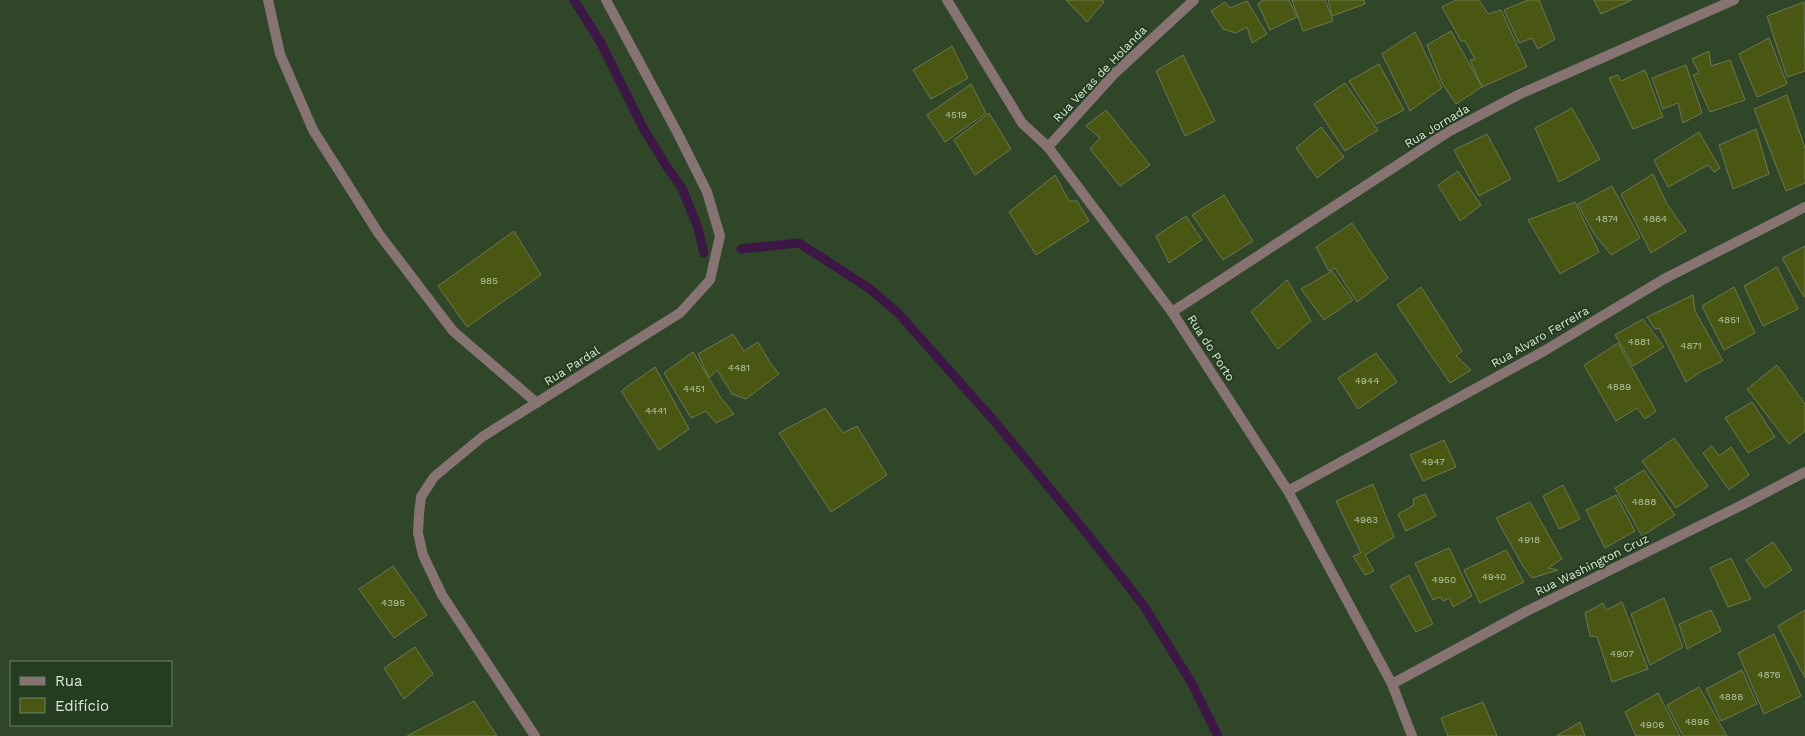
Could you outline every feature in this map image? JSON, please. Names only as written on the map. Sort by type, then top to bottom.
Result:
[{"type":"street","points":[[268,0],[280,54],[313,130],[379,234],[453,331],[537,403]]},
{"type":"street","name":"Rua Pardal","points":[[535,736],[442,595],[423,555],[418,533],[422,497],[434,477],[482,437],[680,313],[710,280],[720,236],[707,192],[606,0]]},
{"type":"street","name":"Rua do Porto","points":[[947,0],[1022,123],[1048,148],[1172,312],[1288,491],[1392,684],[1412,736]]},
{"type":"street","name":"Rua Veras de Holanda","points":[[1048,148],[1115,73],[1194,0]]},
{"type":"street","name":"Rua Jornada","points":[[1172,312],[1448,132],[1520,94],[1734,0]]},
{"type":"street","name":"Rua Alvaro Ferreira","points":[[1288,491],[1544,350],[1664,279],[1805,207]]},
{"type":"street","name":"Rua Washington Cruz","points":[[1392,684],[1525,612],[1805,472]]},
{"type":"building","points":[[1066,0],[1102,0],[1104,2],[1087,22]]},
{"type":"building","points":[[1263,0],[1289,0],[1297,17],[1270,30],[1258,4]]},
{"type":"building","points":[[1292,0],[1325,0],[1333,21],[1303,31]]},
{"type":"building","points":[[1328,0],[1364,0],[1365,4],[1332,16]]},
{"type":"building","points":[[1456,0],[1479,0],[1488,14],[1501,10],[1527,67],[1482,87],[1470,60],[1475,59],[1465,41],[1461,41],[1442,7]]},
{"type":"building","points":[[1528,0],[1539,0],[1555,39],[1538,49],[1532,38],[1519,43],[1504,10]]},
{"type":"building","points":[[1594,0],[1632,0],[1601,14]]},
{"type":"building","points":[[1247,1],[1267,34],[1252,43],[1247,27],[1236,33],[1223,29],[1211,11],[1225,2],[1230,8]]},
{"type":"building","points":[[1804,2],[1805,71],[1787,77],[1767,16]]},
{"type":"building","points":[[1451,31],[1482,87],[1456,104],[1442,83],[1427,45]]},
{"type":"building","points":[[1415,32],[1442,88],[1410,111],[1382,54]]},
{"type":"building","points":[[1769,38],[1787,84],[1757,97],[1739,54]]},
{"type":"building","points":[[952,46],[968,78],[931,99],[913,70]]},
{"type":"building","points":[[1709,51],[1711,66],[1730,60],[1745,100],[1710,112],[1693,75],[1699,73],[1692,59]]},
{"type":"building","points":[[1183,55],[1215,121],[1185,136],[1156,71]]},
{"type":"building","points":[[1379,64],[1404,110],[1377,124],[1349,81]]},
{"type":"building","points":[[1686,65],[1702,113],[1683,123],[1678,103],[1663,109],[1652,78]]},
{"type":"building","points":[[1645,70],[1663,117],[1633,129],[1609,78],[1618,75],[1621,81]]},
{"type":"building","points":[[1345,83],[1378,130],[1345,151],[1314,104]]},
{"type":"building","points":[[971,84],[986,113],[945,142],[927,115]]},
{"type":"building","points":[[1787,95],[1805,148],[1805,183],[1786,191],[1754,109]]},
{"type":"building","points":[[1572,108],[1600,159],[1559,182],[1535,128]]},
{"type":"building","points":[[1106,110],[1150,165],[1120,186],[1090,149],[1100,138],[1086,126]]},
{"type":"building","points":[[989,113],[1011,149],[975,175],[954,140]]},
{"type":"building","points":[[1321,127],[1344,157],[1317,178],[1296,148]]},
{"type":"building","points":[[1756,129],[1769,174],[1733,189],[1719,145]]},
{"type":"building","points":[[1699,132],[1720,168],[1714,172],[1708,165],[1668,187],[1654,160]]},
{"type":"building","points":[[1487,134],[1511,179],[1479,196],[1454,150]]},
{"type":"building","points":[[1458,171],[1481,205],[1460,221],[1438,185]]},
{"type":"building","points":[[1653,174],[1667,204],[1686,231],[1651,253],[1621,194]]},
{"type":"building","points":[[1055,175],[1069,201],[1077,201],[1089,221],[1036,255],[1009,212]]},
{"type":"building","points":[[1612,186],[1640,238],[1611,255],[1593,232],[1578,204]]},
{"type":"building","points":[[1224,195],[1253,241],[1223,260],[1192,215]]},
{"type":"building","points":[[1575,202],[1599,252],[1560,274],[1528,220]]},
{"type":"building","points":[[1186,216],[1202,240],[1169,263],[1156,236]]},
{"type":"building","points":[[1352,223],[1388,278],[1357,302],[1335,268],[1329,271],[1316,247]]},
{"type":"building","points":[[514,231],[541,275],[467,327],[438,286]]},
{"type":"building","points":[[1805,246],[1805,297],[1804,297],[1782,258]]},
{"type":"building","points":[[1777,267],[1798,309],[1763,326],[1744,286]]},
{"type":"building","points":[[1332,271],[1353,300],[1324,320],[1301,289]]},
{"type":"building","points":[[1287,280],[1311,321],[1278,349],[1251,312]]},
{"type":"building","points":[[1421,287],[1462,351],[1456,356],[1471,370],[1450,383],[1397,305]]},
{"type":"building","points":[[1734,287],[1755,333],[1724,350],[1702,306]]},
{"type":"building","points":[[1693,295],[1695,311],[1723,361],[1702,371],[1686,382],[1659,328],[1655,329],[1647,317]]},
{"type":"building","points":[[1643,319],[1664,347],[1633,366],[1615,335]]},
{"type":"building","points":[[733,334],[744,351],[758,342],[779,374],[746,399],[732,394],[717,370],[709,378],[698,354]]},
{"type":"building","points":[[1618,343],[1656,411],[1645,419],[1637,408],[1616,421],[1584,365]]},
{"type":"building","points":[[693,352],[721,398],[734,414],[716,423],[706,411],[691,418],[664,373]]},
{"type":"building","points":[[1376,353],[1397,382],[1358,409],[1338,378]]},
{"type":"building","points":[[1777,365],[1805,404],[1805,431],[1789,444],[1747,389]]},
{"type":"building","points":[[655,367],[689,429],[659,450],[621,391]]},
{"type":"building","points":[[1752,402],[1775,437],[1748,453],[1725,418]]},
{"type":"building","points":[[825,408],[843,433],[857,426],[887,475],[831,512],[779,433]]},
{"type":"building","points":[[1674,438],[1708,486],[1676,508],[1642,461]]},
{"type":"building","points":[[1444,440],[1456,467],[1423,481],[1410,455]]},
{"type":"building","points":[[1712,446],[1719,456],[1731,447],[1749,475],[1729,490],[1703,453]]},
{"type":"building","points":[[1644,470],[1675,515],[1642,536],[1615,488]]},
{"type":"building","points":[[1373,484],[1394,537],[1365,555],[1374,571],[1365,575],[1353,556],[1361,553],[1336,501]]},
{"type":"building","points":[[1563,485],[1580,519],[1559,529],[1543,496]]},
{"type":"building","points":[[1425,494],[1436,516],[1406,531],[1398,514],[1414,505],[1413,499]]},
{"type":"building","points":[[1616,495],[1635,531],[1605,548],[1586,510]]},
{"type":"building","points":[[1530,502],[1562,559],[1548,568],[1558,570],[1532,578],[1524,568],[1496,518]]},
{"type":"building","points":[[1773,542],[1792,570],[1765,588],[1746,560]]},
{"type":"building","points":[[1449,548],[1472,596],[1453,607],[1449,598],[1443,601],[1440,597],[1433,600],[1415,563]]},
{"type":"building","points":[[1506,550],[1524,582],[1480,603],[1464,570]]},
{"type":"building","points":[[1731,558],[1751,599],[1728,607],[1710,568]]},
{"type":"building","points":[[393,566],[427,615],[394,638],[359,589]]},
{"type":"building","points":[[1409,575],[1433,624],[1416,632],[1390,586]]},
{"type":"building","points":[[1664,598],[1683,647],[1650,665],[1631,614]]},
{"type":"building","points":[[1622,602],[1648,669],[1612,682],[1597,637],[1590,636],[1585,613],[1603,603],[1606,610]]},
{"type":"building","points":[[1711,610],[1721,631],[1687,649],[1679,624]]},
{"type":"building","points":[[1805,610],[1805,678],[1778,626]]},
{"type":"building","points":[[1774,634],[1801,696],[1764,714],[1738,653]]},
{"type":"building","points":[[415,647],[433,674],[404,699],[384,668]]},
{"type":"building","points":[[1742,670],[1757,704],[1721,721],[1706,689]]},
{"type":"building","points":[[1699,687],[1727,736],[1683,736],[1667,705]]},
{"type":"building","points":[[1658,693],[1680,736],[1636,736],[1625,712]]},
{"type":"building","points":[[474,701],[497,736],[407,736]]},
{"type":"building","points":[[1483,702],[1497,736],[1448,736],[1441,718]]},
{"type":"building","points":[[1580,722],[1585,736],[1556,736]]},
{"type":"waterway","points":[[574,0],[601,43],[643,128],[682,188],[698,228],[704,253]]},
{"type":"waterway","points":[[741,249],[799,243],[870,289],[898,313],[995,422],[1144,606],[1191,682],[1218,736]]}]
